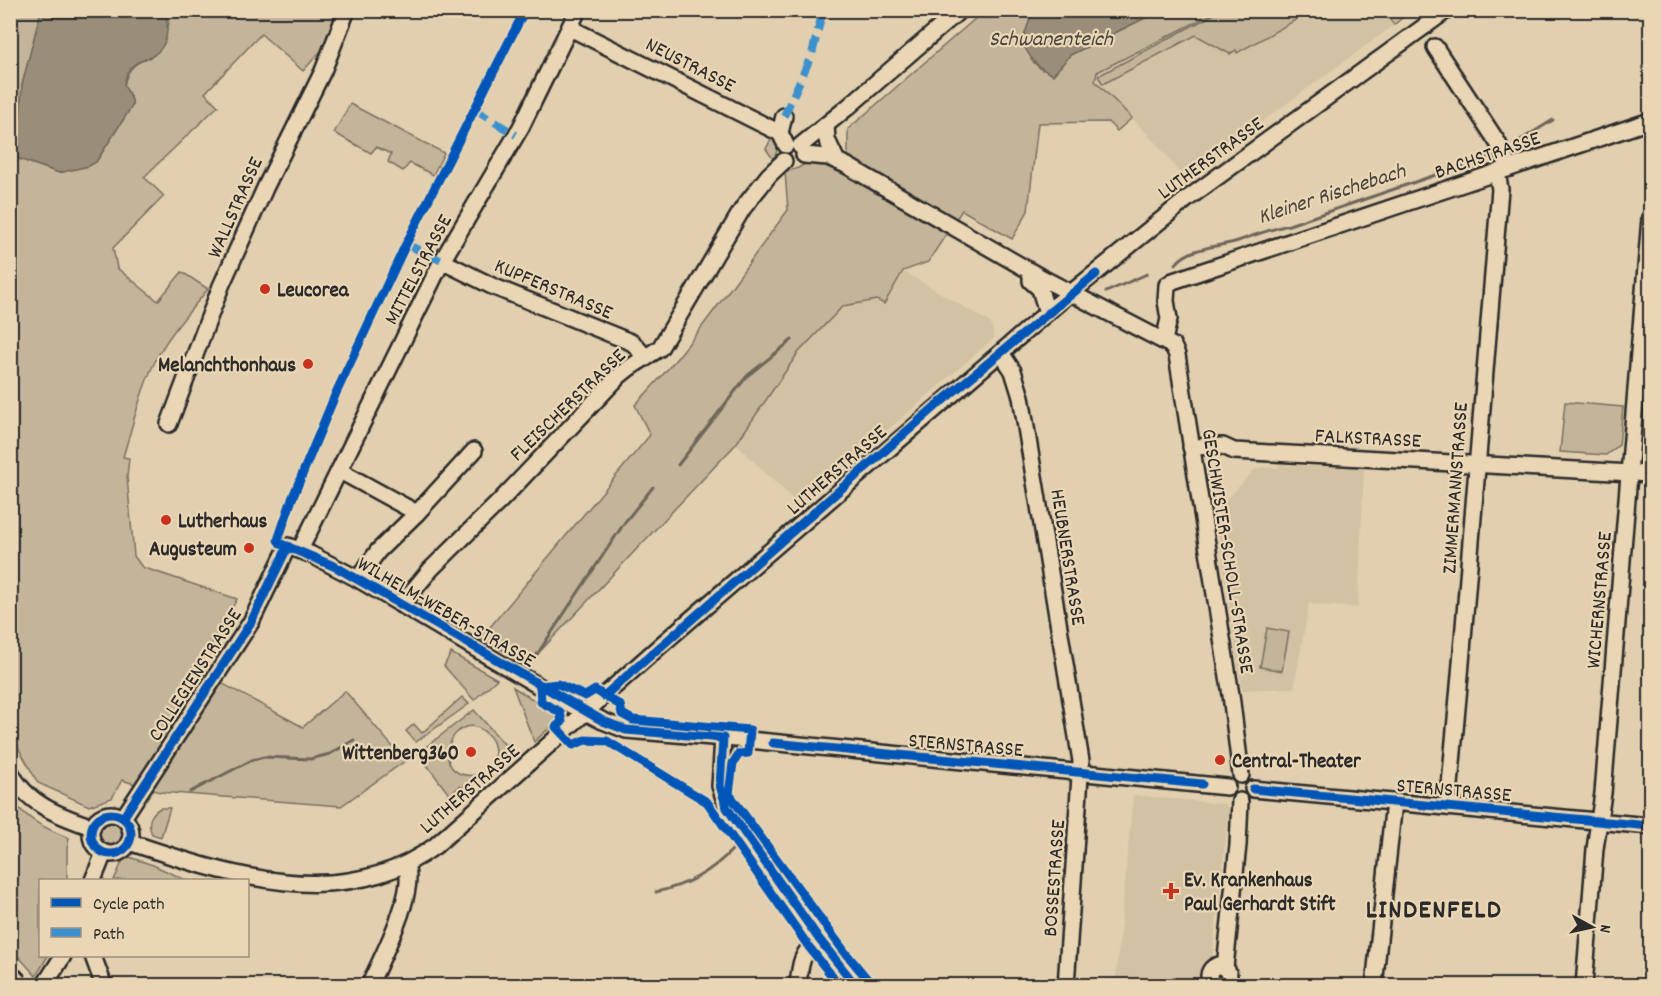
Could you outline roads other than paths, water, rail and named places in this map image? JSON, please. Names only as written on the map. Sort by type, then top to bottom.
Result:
[{"type":"street","name":"WALLSTRASSE","points":[[169,424],[221,286],[266,186],[323,71],[347,10]]},
{"type":"street","name":"MITTELSTRASSE","points":[[294,548],[340,471],[442,261],[516,135],[578,10]]},
{"type":"street","points":[[784,116],[792,145],[826,125],[960,10]]},
{"type":"street","name":"LUTHERSTRASSE","points":[[129,842],[226,872],[284,882],[336,883],[362,880],[406,866],[435,846],[678,630],[1071,293],[1187,199],[1447,10]]},
{"type":"street","name":"NEUSTRASSE","points":[[570,28],[792,145],[819,156],[836,159],[1071,293]]},
{"type":"street","name":"ZIMMERMANNSTRASSE","points":[[1435,47],[1498,143],[1503,171],[1448,807]]},
{"type":"street","name":"BACHSTRASSE","points":[[1164,340],[1169,319],[1167,285],[1173,281],[1650,121]]},
{"type":"street","points":[[826,125],[827,140],[836,159]]},
{"type":"street","name":"FLEISCHERSTRASSE","points":[[400,604],[431,569],[500,501],[619,376],[660,348],[743,208],[769,175],[784,161],[796,165],[801,161],[792,145]]},
{"type":"street","name":"WICHERNSTRASSE","points":[[1584,986],[1650,218]]},
{"type":"street","name":"KUPFERSTRASSE","points":[[442,261],[492,286],[633,344],[646,358]]},
{"type":"street","points":[[1030,271],[1031,281],[1040,289],[1047,313]]},
{"type":"street","points":[[1071,293],[1164,340]]},
{"type":"street","name":"GESCHWISTER-SCHOLL-STRASSE","points":[[1164,340],[1175,350],[1231,695],[1241,774]]},
{"type":"street","name":"HEUBNERSTRASSE","points":[[1001,352],[1013,371],[1021,397],[1079,747],[1081,773]]},
{"type":"street","name":"FALKSTRASSE","points":[[1191,447],[1223,446],[1234,451],[1650,474]]},
{"type":"street","points":[[358,579],[378,551],[417,513],[474,451]]},
{"type":"street","points":[[340,471],[417,513]]},
{"type":"street","name":"WILHELM-WEBER-STRASSE","points":[[294,548],[358,579],[586,713],[626,730],[723,738]]},
{"type":"street","name":"COLLEGIENSTRASSE","points":[[123,818],[251,622],[294,548]]},
{"type":"street","points":[[723,738],[720,777],[724,801],[819,939],[856,986]]},
{"type":"street","name":"STERNSTRASSE","points":[[723,738],[1227,786]]},
{"type":"street","points":[[10,771],[22,790],[38,803],[92,827]]},
{"type":"street","name":"BOSSESTRASSE","points":[[1066,986],[1081,773]]},
{"type":"street","points":[[1241,774],[1250,779],[1253,789],[1248,798],[1240,801],[1231,796],[1227,786],[1232,778],[1241,774]]},
{"type":"street","name":"STERNSTRASSE","points":[[1253,789],[1650,826]]},
{"type":"street","points":[[1219,986],[1225,984],[1229,978],[1229,972],[1225,967],[1238,845],[1240,801]]},
{"type":"street","points":[[1374,986],[1394,802]]},
{"type":"street","points":[[112,814],[123,818],[130,830],[129,842],[118,853],[104,853],[93,843],[92,827],[99,818],[105,815],[112,814]]},
{"type":"street","points":[[93,879],[104,853]]},
{"type":"street","points":[[369,986],[405,901],[409,879],[406,866]]},
{"type":"street","points":[[798,986],[801,959],[809,947],[819,939]]},
{"type":"street","points":[[45,984],[62,957]]},
{"type":"street","points":[[93,957],[104,986]]},
{"type":"water","points":[[41,11],[165,11],[167,24],[165,42],[158,52],[138,62],[128,71],[124,85],[132,100],[132,106],[96,162],[89,166],[59,173],[11,156],[11,134],[20,120],[22,85]]},
{"type":"water","name":"Schwanenteich","points":[[1039,11],[1159,11],[1070,55],[1053,75],[1034,62],[1022,42],[1030,19]]},
{"type":"waterway","name":"Kleiner Rischebach","points":[[1514,144],[1553,120]]},
{"type":"waterway","name":"Kleiner Rischebach","points":[[1176,264],[1181,258],[1204,248],[1238,241],[1289,225],[1497,154]]},
{"type":"waterway","name":"Kleiner Rischebach","points":[[1106,292],[1147,274]]},
{"type":"waterway","points":[[678,465],[747,376],[792,340]]},
{"type":"waterway","points":[[534,659],[625,522],[653,487]]},
{"type":"waterway","points":[[190,792],[252,760],[264,757],[310,759],[330,754],[354,740]]},
{"type":"waterway","points":[[656,892],[678,886],[698,876],[733,849]]},
{"type":"railway","points":[[10,960],[35,986]]},
{"type":"place","name":"Leucorea","points":[[265,289]]},
{"type":"place","name":"Melanchthonhaus","points":[[308,364]]},
{"type":"place","name":"Lutherhaus","points":[[166,520]]},
{"type":"place","name":"Augusteum","points":[[249,548]]},
{"type":"place","name":"Wittenberg360","points":[[471,752]]},
{"type":"place","name":"Central-Theater","points":[[1220,760]]},
{"type":"place","name":"Ev. Krankenhaus Paul Gerhardt Stift","points":[[1171,891]]},
{"type":"district","name":"LINDENFELD","points":[[1434,908]]}]
